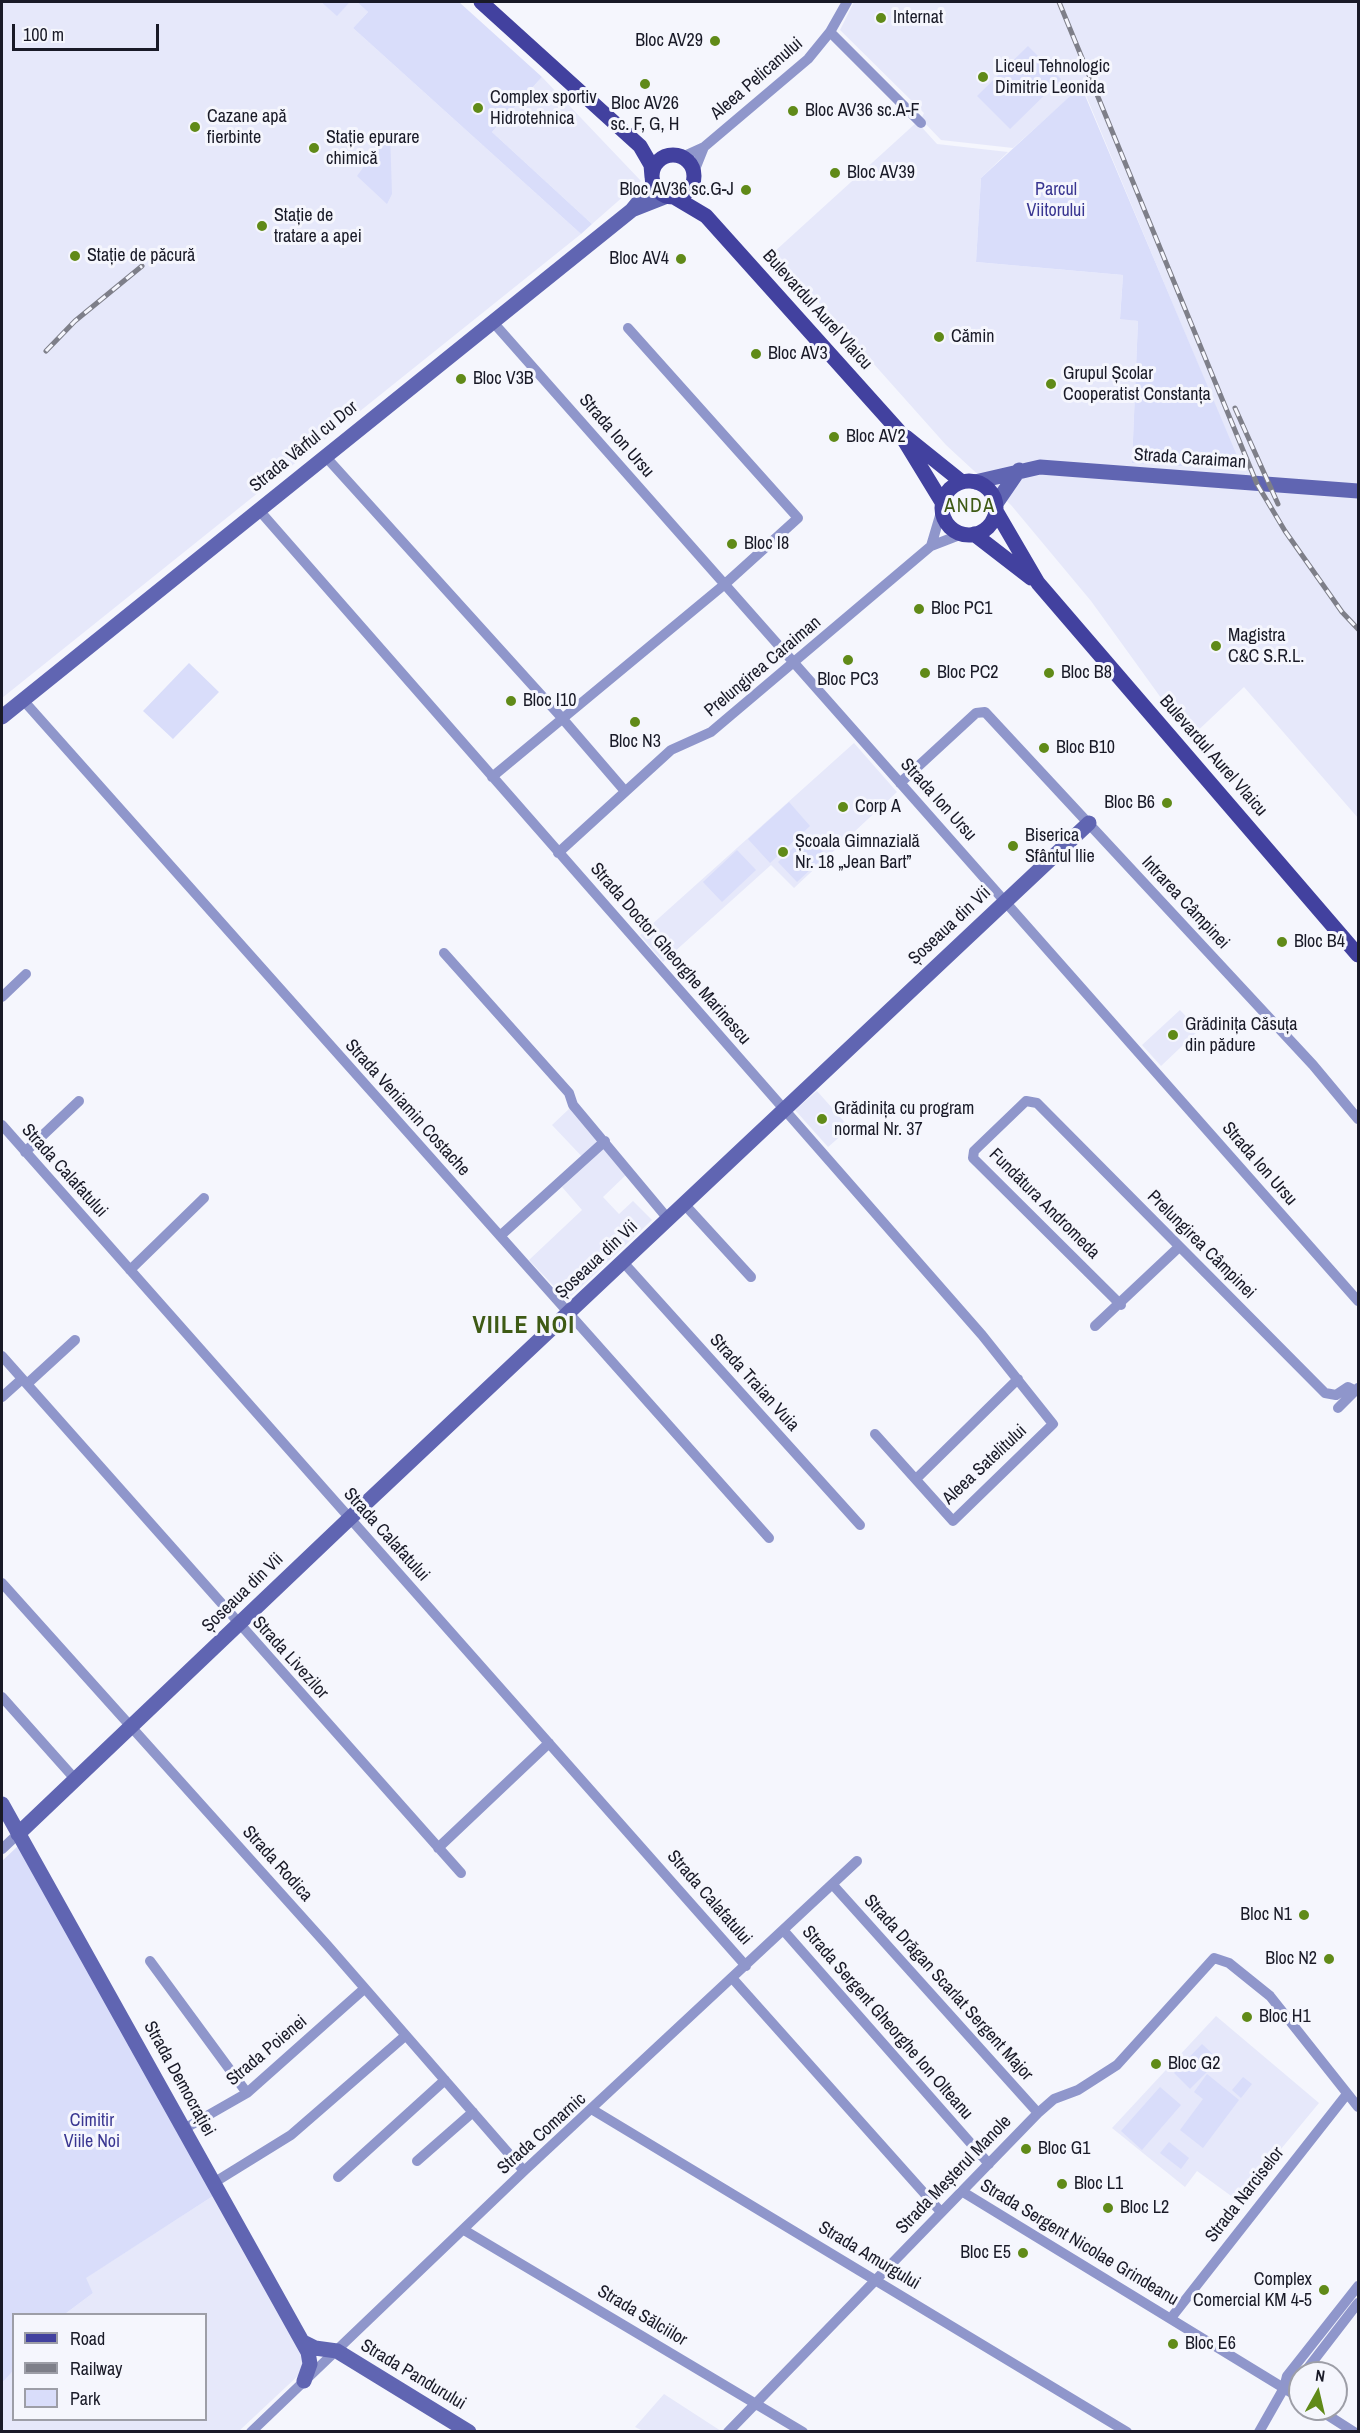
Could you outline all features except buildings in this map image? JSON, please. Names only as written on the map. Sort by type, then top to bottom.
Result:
[{"type":"main road","points":[[490,4],[640,146],[651,165],[653,180],[671,197],[687,192],[694,176],[675,156],[640,146]]},
{"type":"main road","points":[[653,180],[657,164],[675,156]]},
{"type":"main road","name":"Bulevardul Aurel Vlaicu","points":[[694,176],[706,216]]},
{"type":"main road","name":"Bulevardul Aurel Vlaicu","points":[[671,197],[706,216],[898,430],[942,506]]},
{"type":"main road","name":"Bulevardul Aurel Vlaicu","points":[[898,430],[969,482]]},
{"type":"main road","points":[[969,482],[990,491],[996,508],[989,525],[968,534],[949,526],[942,506],[952,487],[969,482]]},
{"type":"main road","name":"Bulevardul Aurel Vlaicu","points":[[996,508],[1038,583],[1359,955]]},
{"type":"main road","name":"Bulevardul Aurel Vlaicu","points":[[968,534],[1038,583]]},
{"type":"street","name":"Aleea Pelicanului","points":[[675,156],[704,147],[808,59],[830,32],[847,2]]},
{"type":"street","points":[[830,32],[921,123]]},
{"type":"street","name":"Aleea Pelicanului","points":[[694,176],[704,147]]},
{"type":"street","name":"Strada Vârful cu Dor","points":[[2,717],[632,210],[653,180]]},
{"type":"street","name":"Strada Vârful cu Dor","points":[[632,210],[671,197]]},
{"type":"street","name":"Strada Ion Ursu","points":[[492,321],[1359,1301]]},
{"type":"street","points":[[492,777],[724,584],[798,518],[628,328]]},
{"type":"street","points":[[325,456],[562,718],[624,790]]},
{"type":"street","name":"Strada Caraiman","points":[[969,482],[1040,467],[1359,491]]},
{"type":"street","points":[[996,508],[1019,470]]},
{"type":"street","points":[[931,546],[942,506]]},
{"type":"street","name":"Strada Doctor Gheorghe Marinescu","points":[[258,509],[784,1109],[1018,1379],[1053,1424]]},
{"type":"street","name":"Prelungirea Caraiman","points":[[558,853],[624,790],[671,750],[711,732],[931,546],[968,534]]},
{"type":"street","name":"Strada Veniamin Costache","points":[[23,699],[769,1538]]},
{"type":"street","name":"Intrarea Câmpinei","points":[[900,783],[976,713],[985,712],[1313,1065],[1359,1119]]},
{"type":"street","name":"Șoseaua din Vii","points":[[2,1849],[349,1519],[1089,824]]},
{"type":"street","points":[[444,953],[569,1093],[573,1105],[669,1220]]},
{"type":"street","points":[[2,996],[26,974]]},
{"type":"street","points":[[25,1152],[79,1101]]},
{"type":"street","name":"Prelungirea Câmpinei","points":[[1026,1101],[1037,1103],[1325,1393],[1336,1395],[1348,1387],[1357,1390]]},
{"type":"street","name":"Fundătura Andromeda","points":[[1026,1101],[974,1151],[973,1158],[1121,1305]]},
{"type":"street","name":"Strada Calafatului","points":[[2,1125],[746,1966]]},
{"type":"street","points":[[500,1236],[605,1141]]},
{"type":"street","points":[[130,1270],[204,1198]]},
{"type":"street","points":[[685,1205],[751,1277]]},
{"type":"street","points":[[1095,1326],[1121,1305],[1179,1247]]},
{"type":"street","name":"Strada Traian Vuia","points":[[623,1262],[860,1525]]},
{"type":"street","points":[[2,1397],[75,1340]]},
{"type":"street","name":"Strada Livezilor","points":[[2,1356],[460,1873]]},
{"type":"street","points":[[875,1434],[916,1479],[1018,1379]]},
{"type":"street","points":[[1338,1408],[1357,1390]]},
{"type":"street","name":"Aleea Satelitului","points":[[916,1479],[953,1521],[1053,1424]]},
{"type":"street","name":"Strada Rodica","points":[[2,1582],[524,2171]]},
{"type":"street","points":[[2,1697],[75,1779]]},
{"type":"street","points":[[438,1848],[549,1743]]},
{"type":"street","name":"Strada Democrației","points":[[2,1804],[309,2352],[310,2364],[304,2381]]},
{"type":"street","name":"Strada Comarnic","points":[[251,2432],[524,2171],[593,2110],[857,1861]]},
{"type":"street","name":"Strada Drăgan Scarlat Sergent Major","points":[[833,1885],[1038,2113]]},
{"type":"street","name":"Strada Sergent Gheorghe Ion Olteanu","points":[[783,1930],[989,2164]]},
{"type":"street","name":"Strada Meșterul Manole","points":[[728,2432],[1038,2113],[1054,2099],[1078,2090],[1116,2066],[1214,1958],[1229,1963],[1270,1996],[1347,2094]]},
{"type":"street","points":[[150,1961],[247,2093]]},
{"type":"street","points":[[732,1979],[941,2212]]},
{"type":"street","name":"Strada Poienei","points":[[184,2129],[247,2093],[364,1989]]},
{"type":"street","points":[[215,2182],[291,2135],[405,2036]]},
{"type":"street","points":[[338,2177],[445,2080]]},
{"type":"street","points":[[1347,2094],[1359,2107]]},
{"type":"street","name":"Strada Narciselor","points":[[1171,2318],[1347,2094]]},
{"type":"street","name":"Strada Amurgului","points":[[593,2110],[1127,2432]]},
{"type":"street","points":[[417,2161],[473,2112]]},
{"type":"street","name":"Strada Sergent Nicolae Grindeanu","points":[[963,2192],[1288,2390]]},
{"type":"street","name":"Strada Sălciilor","points":[[464,2230],[803,2432]]},
{"type":"street","points":[[1259,2432],[1284,2388],[1287,2376],[1359,2286]]},
{"type":"street","points":[[1313,2361],[1359,2303]]},
{"type":"street","points":[[303,2342],[315,2348],[337,2351]]},
{"type":"street","name":"Strada Pandurului","points":[[337,2351],[469,2432]]},
{"type":"street","points":[[1284,2388],[1288,2386]]},
{"type":"street","points":[[1337,2421],[1354,2432]]},
{"type":"shaded area","points":[[2,2],[321,2],[337,15],[350,2],[357,2],[368,12],[353,28],[581,234],[2,698]]},
{"type":"shaded area","points":[[854,2],[1358,2],[1358,818],[1244,687],[1190,738],[1091,601],[1011,505],[946,445],[774,252],[917,122],[937,144],[1008,152],[981,178],[976,262],[1123,275],[1120,318],[1138,321],[1132,463],[1242,470],[1082,86],[1013,148],[941,140],[921,119],[924,113],[840,30]]},
{"type":"shaded area","points":[[542,77],[641,181],[592,224],[492,132]]},
{"type":"shaded area","name":"Școala Gimnazială Nr. 18 „Jean Bart”","points":[[854,743],[897,792],[794,888],[771,865],[663,962],[640,935]]},
{"type":"shaded area","name":"Grădinița Căsuța din pădure","points":[[1180,1010],[1199,1030],[1161,1066],[1142,1045]]},
{"type":"shaded area","name":"Grădinița cu program normal Nr. 37","points":[[817,1091],[850,1128],[828,1147],[795,1110]]},
{"type":"shaded area","points":[[570,1108],[628,1173],[603,1197],[619,1214],[633,1201],[652,1220],[567,1300],[529,1260],[582,1210],[562,1187],[588,1163],[552,1125]]},
{"type":"shaded area","points":[[1216,2016],[1319,2103],[1238,2201],[1197,2171],[1185,2187],[1112,2128]]},
{"type":"shaded area","points":[[213,2196],[304,2357],[302,2372],[239,2431],[2,2432],[2,2383],[12,2372],[12,2421],[207,2421],[207,2313],[66,2313],[93,2293],[85,2278]]},
{"type":"shaded area","points":[[664,2394],[721,2431],[643,2431],[635,2427]]},
{"type":"green space","points":[[321,2],[350,2],[337,16]]},
{"type":"green space","name":"Complex sportiv Hidrotehnica","points":[[357,2],[459,2],[542,77],[492,132],[592,224],[581,234],[353,28],[368,12]]},
{"type":"green space","points":[[1028,46],[1061,79],[1010,129],[977,96]]},
{"type":"green space","name":"Parcul Viitorului","points":[[1081,86],[1243,470],[1132,463],[1138,321],[1120,319],[1123,275],[976,262],[981,178]]},
{"type":"green space","points":[[390,131],[392,194],[387,204],[357,176]]},
{"type":"green space","points":[[189,663],[219,692],[173,739],[143,711]]},
{"type":"green space","points":[[789,802],[810,826],[770,863],[748,839]]},
{"type":"green space","points":[[807,835],[826,855],[797,882],[778,862]]},
{"type":"green space","points":[[737,850],[756,870],[722,902],[703,882]]},
{"type":"green space","name":"Cimitir Viile Noi","points":[[18,1846],[213,2196],[86,2278],[93,2293],[66,2313],[12,2313],[12,2372],[2,2383],[2,1861]]},
{"type":"green space","points":[[1202,2044],[1219,2060],[1190,2089],[1174,2073]]},
{"type":"green space","points":[[1207,2074],[1239,2100],[1203,2148],[1180,2130],[1203,2099],[1194,2092]]},
{"type":"green space","points":[[1243,2077],[1252,2084],[1241,2098],[1232,2090]]},
{"type":"green space","points":[[1160,2087],[1181,2105],[1142,2150],[1121,2131]]},
{"type":"green space","points":[[1169,2142],[1189,2158],[1181,2169],[1160,2153]]},
{"type":"railway","points":[[1059,2],[1257,484],[1285,531],[1342,612],[1358,629]]},
{"type":"railway","points":[[46,351],[75,321],[142,266]]},
{"type":"railway","points":[[1235,408],[1278,504]]},
{"type":"place","name":"Internat","points":[[881,18]]},
{"type":"place","name":"Bloc AV29","points":[[715,41]]},
{"type":"place","name":"Liceul Tehnologic Dimitrie Leonida","points":[[983,77]]},
{"type":"place","name":"Bloc AV26 sc. F, G, H","points":[[645,84]]},
{"type":"place","name":"Complex sportiv Hidrotehnica","points":[[478,108]]},
{"type":"place","name":"Bloc AV36 sc.A-F","points":[[793,111]]},
{"type":"place","name":"Cazane apă fierbinte","points":[[195,127]]},
{"type":"place","name":"Stație epurare chimică","points":[[314,148]]},
{"type":"place","name":"Bloc AV39","points":[[835,173]]},
{"type":"place","name":"Bloc AV36 sc.G-J","points":[[746,190]]},
{"type":"place","name":"Stație de tratare a apei","points":[[262,226]]},
{"type":"place","name":"Stație de păcură","points":[[75,256]]},
{"type":"place","name":"Bloc AV4","points":[[681,259]]},
{"type":"place","name":"Cămin","points":[[939,337]]},
{"type":"place","name":"Bloc AV3","points":[[756,354]]},
{"type":"place","name":"Bloc V3B","points":[[461,379]]},
{"type":"place","name":"Grupul Școlar Cooperatist Constanța","points":[[1051,384]]},
{"type":"place","name":"Bloc AV2","points":[[834,437]]},
{"type":"place","name":"Bloc I8","points":[[732,544]]},
{"type":"place","name":"Bloc PC1","points":[[919,609]]},
{"type":"place","name":"Magistra C&C S.R.L.","points":[[1216,646]]},
{"type":"place","name":"Bloc PC3","points":[[848,660]]},
{"type":"place","name":"Bloc PC2","points":[[925,673]]},
{"type":"place","name":"Bloc B8","points":[[1049,673]]},
{"type":"place","name":"Bloc I10","points":[[511,701]]},
{"type":"place","name":"Bloc N3","points":[[635,722]]},
{"type":"place","name":"Bloc B10","points":[[1044,748]]},
{"type":"place","name":"Bloc B6","points":[[1167,803]]},
{"type":"place","name":"Corp A","points":[[843,807]]},
{"type":"place","name":"Biserica Sfântul Ilie","points":[[1013,846]]},
{"type":"place","name":"Școala Gimnazială Nr. 18 „Jean Bart”","points":[[783,852]]},
{"type":"place","name":"Bloc B4","points":[[1282,942]]},
{"type":"place","name":"Grădinița Căsuța din pădure","points":[[1173,1035]]},
{"type":"place","name":"Grădinița cu program normal Nr. 37","points":[[822,1119]]},
{"type":"place","name":"Bloc N1","points":[[1304,1915]]},
{"type":"place","name":"Bloc N2","points":[[1329,1959]]},
{"type":"place","name":"Bloc H1","points":[[1247,2017]]},
{"type":"place","name":"Bloc G2","points":[[1156,2064]]},
{"type":"place","name":"Bloc G1","points":[[1026,2149]]},
{"type":"place","name":"Bloc L1","points":[[1062,2184]]},
{"type":"place","name":"Bloc L2","points":[[1108,2208]]},
{"type":"place","name":"Bloc E5","points":[[1023,2253]]},
{"type":"place","name":"Complex Comercial KM 4-5","points":[[1324,2290]]},
{"type":"place","name":"Bloc E6","points":[[1173,2344]]},
{"type":"district","name":"ANDA","points":[[970,507]]},
{"type":"district","name":"VIILE NOI","points":[[524,1327]]}]
